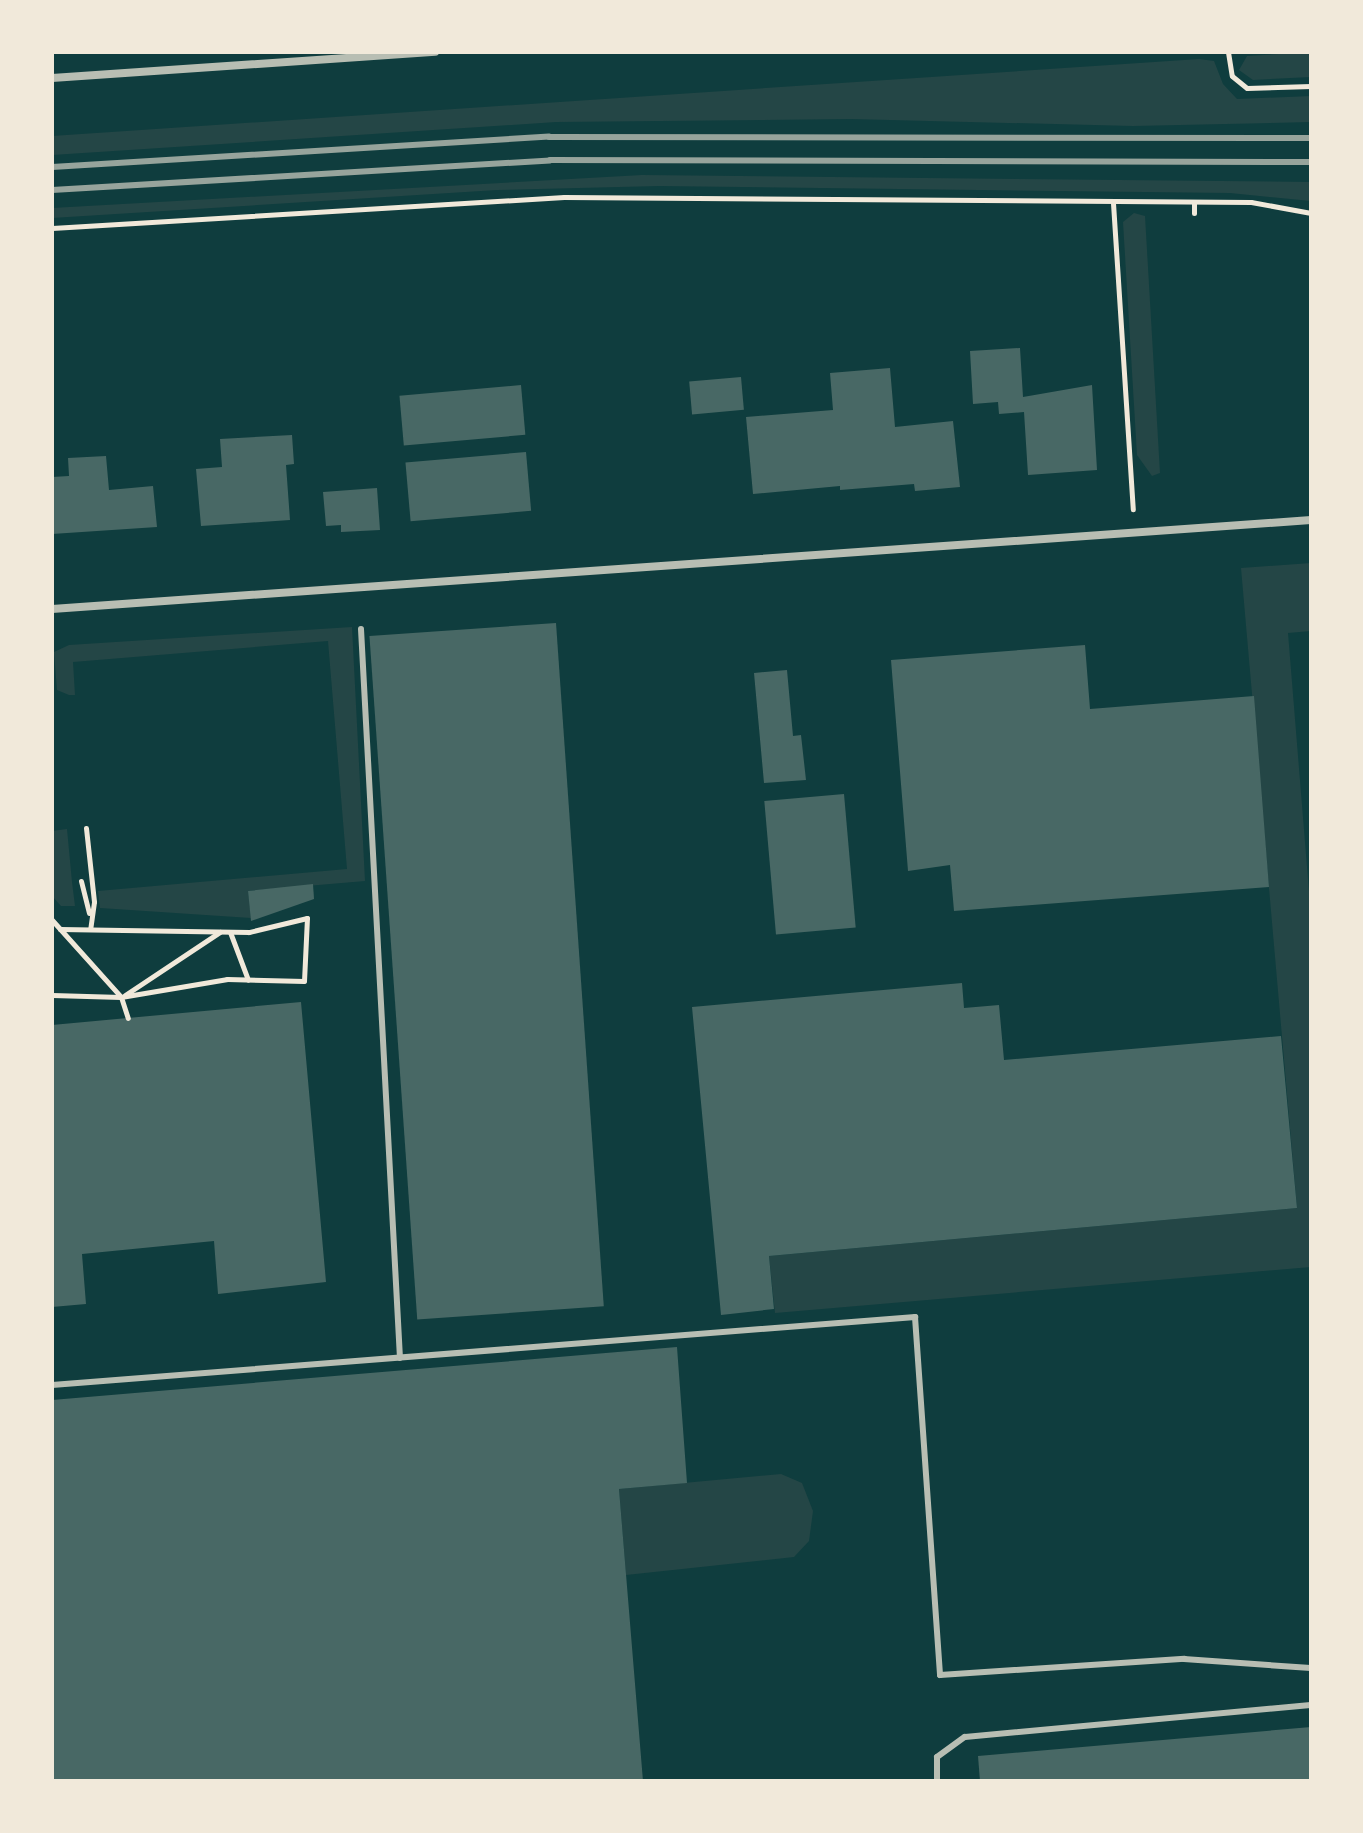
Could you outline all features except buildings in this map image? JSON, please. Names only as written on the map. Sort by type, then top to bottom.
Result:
[{"type":"street","points":[[52,78],[435,52]]},
{"type":"street","points":[[52,609],[1311,520]]},
{"type":"lane","points":[[361,629],[400,1358]]},
{"type":"lane","points":[[52,1385],[915,1317],[940,1675],[1184,1659],[1309,1668]]},
{"type":"lane","points":[[937,1781],[937,1757],[965,1737],[1311,1705]]},
{"type":"path","points":[[1228,52],[1232,76],[1247,88],[1311,86]]},
{"type":"path","points":[[52,228],[564,197],[1251,202],[1311,213]]},
{"type":"path","points":[[1113,203],[1135,532]]},
{"type":"path","points":[[1194,203],[1194,213]]},
{"type":"path","points":[[86,828],[94,902],[89,913]]},
{"type":"path","points":[[81,881],[90,929]]},
{"type":"path","points":[[52,995],[121,997],[248,980],[304,981],[307,918],[230,932],[60,929]]},
{"type":"path","points":[[52,920],[121,997],[128,1018]]},
{"type":"path","points":[[121,997],[220,932]]},
{"type":"path","points":[[230,932],[248,980]]},
{"type":"shaded area","points":[[1311,52],[1311,77],[1253,80],[1239,70],[1247,56]]},
{"type":"shaded area","points":[[1199,59],[1214,61],[1223,84],[1237,99],[1311,96],[1311,122],[1133,126],[851,119],[556,122],[52,155],[52,136]]},
{"type":"shaded area","points":[[642,175],[1311,182],[1311,201],[1230,193],[659,186],[497,190],[52,218],[52,208]]},
{"type":"shaded area","points":[[1134,213],[1145,216],[1160,473],[1152,476],[1137,455],[1123,222]]},
{"type":"shaded area","points":[[1311,563],[1311,631],[1288,633],[1311,916],[1311,1267],[775,1313],[769,1256],[1297,1208],[1241,568]]},
{"type":"shaded area","points":[[352,627],[365,881],[248,891],[251,918],[100,908],[98,891],[347,869],[328,641],[73,662],[75,695],[57,690],[54,652],[69,645]]},
{"type":"shaded area","points":[[67,829],[75,906],[61,906],[52,896],[52,831]]},
{"type":"shaded area","points":[[781,1474],[802,1483],[813,1511],[809,1541],[794,1557],[626,1575],[619,1489]]},
{"type":"railway","points":[[52,167],[549,137],[1311,138]]},
{"type":"railway","points":[[52,190],[550,160],[1311,162]]}]
